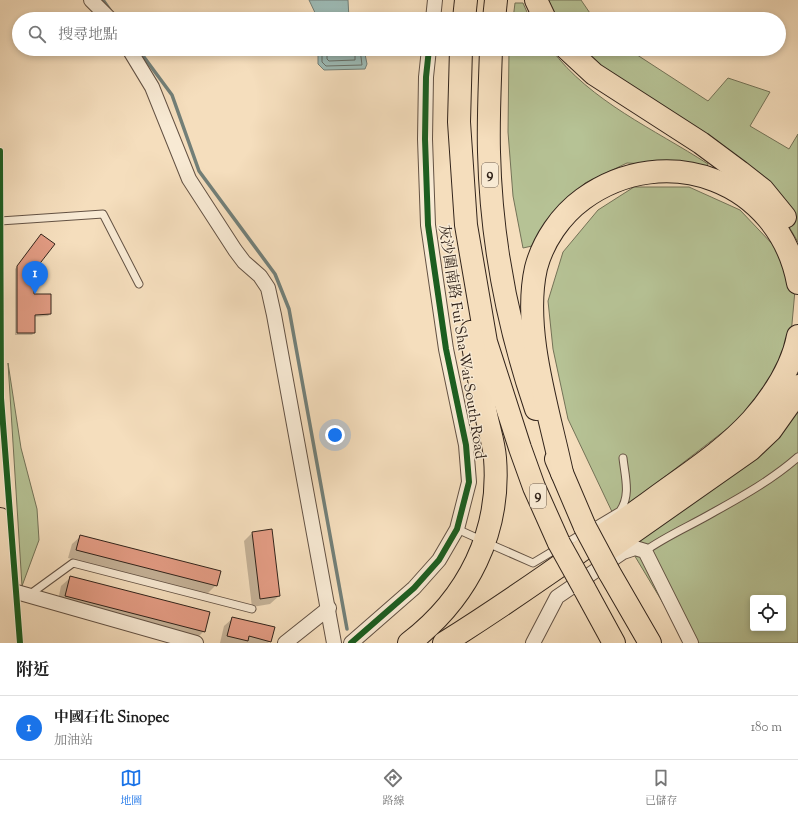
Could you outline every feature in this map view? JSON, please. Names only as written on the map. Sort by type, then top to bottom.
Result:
[{"type":"main road","points":[[465,12],[466,0]]},
{"type":"main road","points":[[495,12],[496,0]]},
{"type":"main road","points":[[536,0],[542,12]]},
{"type":"main road","name":"9","points":[[461,56],[459,122],[466,225],[486,342],[534,487],[559,543],[614,643]]},
{"type":"main road","name":"9","points":[[491,56],[489,159],[494,214],[507,300],[523,370],[544,434],[585,527],[650,643]]},
{"type":"main road","points":[[575,56],[594,74],[701,143],[763,190],[782,213],[798,242]]},
{"type":"main road","points":[[562,473],[538,365],[533,328],[533,285],[537,266],[546,243],[558,223],[574,206],[607,184],[632,176],[673,171],[694,173],[710,177],[742,195],[770,220],[781,235],[789,253],[798,283]]},
{"type":"main road","points":[[409,643],[441,614],[470,572],[485,545],[494,504],[495,456],[479,379],[468,308],[466,225]]},
{"type":"main road","points":[[444,643],[534,584],[720,450],[752,420],[777,386],[789,365],[798,336]]},
{"type":"main road","points":[[469,643],[583,567],[750,450],[771,430],[788,406],[798,386]]},
{"type":"main road","points":[[0,519],[6,589],[5,643]]},
{"type":"street","points":[[91,0],[103,12]]},
{"type":"street","points":[[433,12],[434,0]]},
{"type":"street","points":[[133,56],[152,87],[189,179],[235,250],[244,262],[260,276],[268,288],[334,643]]},
{"type":"street","name":"灰沙圍南路 Fui Sha Wai South Road","points":[[351,643],[414,588],[438,560],[457,529],[469,482],[466,445],[446,349],[428,225],[425,139],[426,77],[428,56]]},
{"type":"street","points":[[533,643],[553,602],[564,591],[627,550],[635,548],[645,551],[691,643]]},
{"type":"street","points":[[6,589],[196,643]]},
{"type":"street","points":[[285,643],[328,608]]},
{"type":"lane","points":[[0,221],[103,214],[139,284]]},
{"type":"lane","points":[[645,551],[665,537],[713,512],[778,474],[798,456]]},
{"type":"lane","points":[[492,545],[533,563],[620,511],[626,502],[627,492],[623,458]]},
{"type":"lane","points":[[457,529],[479,539]]},
{"type":"lane","points":[[29,595],[73,563],[252,609]]},
{"type":"green space","points":[[547,0],[581,0],[589,12],[552,12]]},
{"type":"green space","points":[[515,3],[523,3],[527,12],[514,12]]},
{"type":"green space","points":[[509,56],[557,56],[567,68],[604,99],[624,113],[708,164],[706,170],[671,165],[627,163],[585,183],[558,211],[532,246],[523,248],[513,196],[508,132]]},
{"type":"green space","points":[[585,56],[639,56],[708,101],[728,78],[770,92],[750,126],[789,149],[798,134],[798,242],[782,215]]},
{"type":"green space","points":[[634,187],[689,187],[740,210],[777,249],[795,290],[791,335],[775,380],[741,418],[614,516],[568,419],[553,349],[548,301],[563,252],[598,210]]},
{"type":"green space","points":[[8,363],[21,448],[37,509],[39,540],[22,586]]},
{"type":"green space","points":[[798,394],[798,643],[687,643],[627,543]]},
{"type":"water","points":[[309,0],[348,0],[349,12],[315,12]]},
{"type":"water","points":[[318,56],[365,56],[367,64],[365,69],[324,70],[318,64]]},
{"type":"building","points":[[41,234],[55,244],[34,271],[34,294],[51,294],[51,314],[35,315],[35,333],[17,333],[17,266]]},
{"type":"building","points":[[272,529],[280,596],[260,599],[252,532]]},
{"type":"building","points":[[80,535],[221,571],[217,586],[76,550]]},
{"type":"building","points":[[70,576],[210,612],[205,632],[65,596]]},
{"type":"building","points":[[232,617],[275,627],[271,642],[249,636],[248,641],[227,636]]},
{"type":"waterway","points":[[103,0],[110,10]]},
{"type":"waterway","points":[[143,56],[172,95],[199,171],[275,274],[289,309],[347,629]]},
{"type":"cycle path","points":[[351,643],[414,588],[439,560],[457,529],[469,482],[466,445],[446,349],[428,225],[425,139],[426,77],[428,56]]},
{"type":"cycle path","points":[[0,151],[1,398],[20,643]]},
{"type":"place","name":"中國石化 Sinopec","points":[[35,294]]}]
